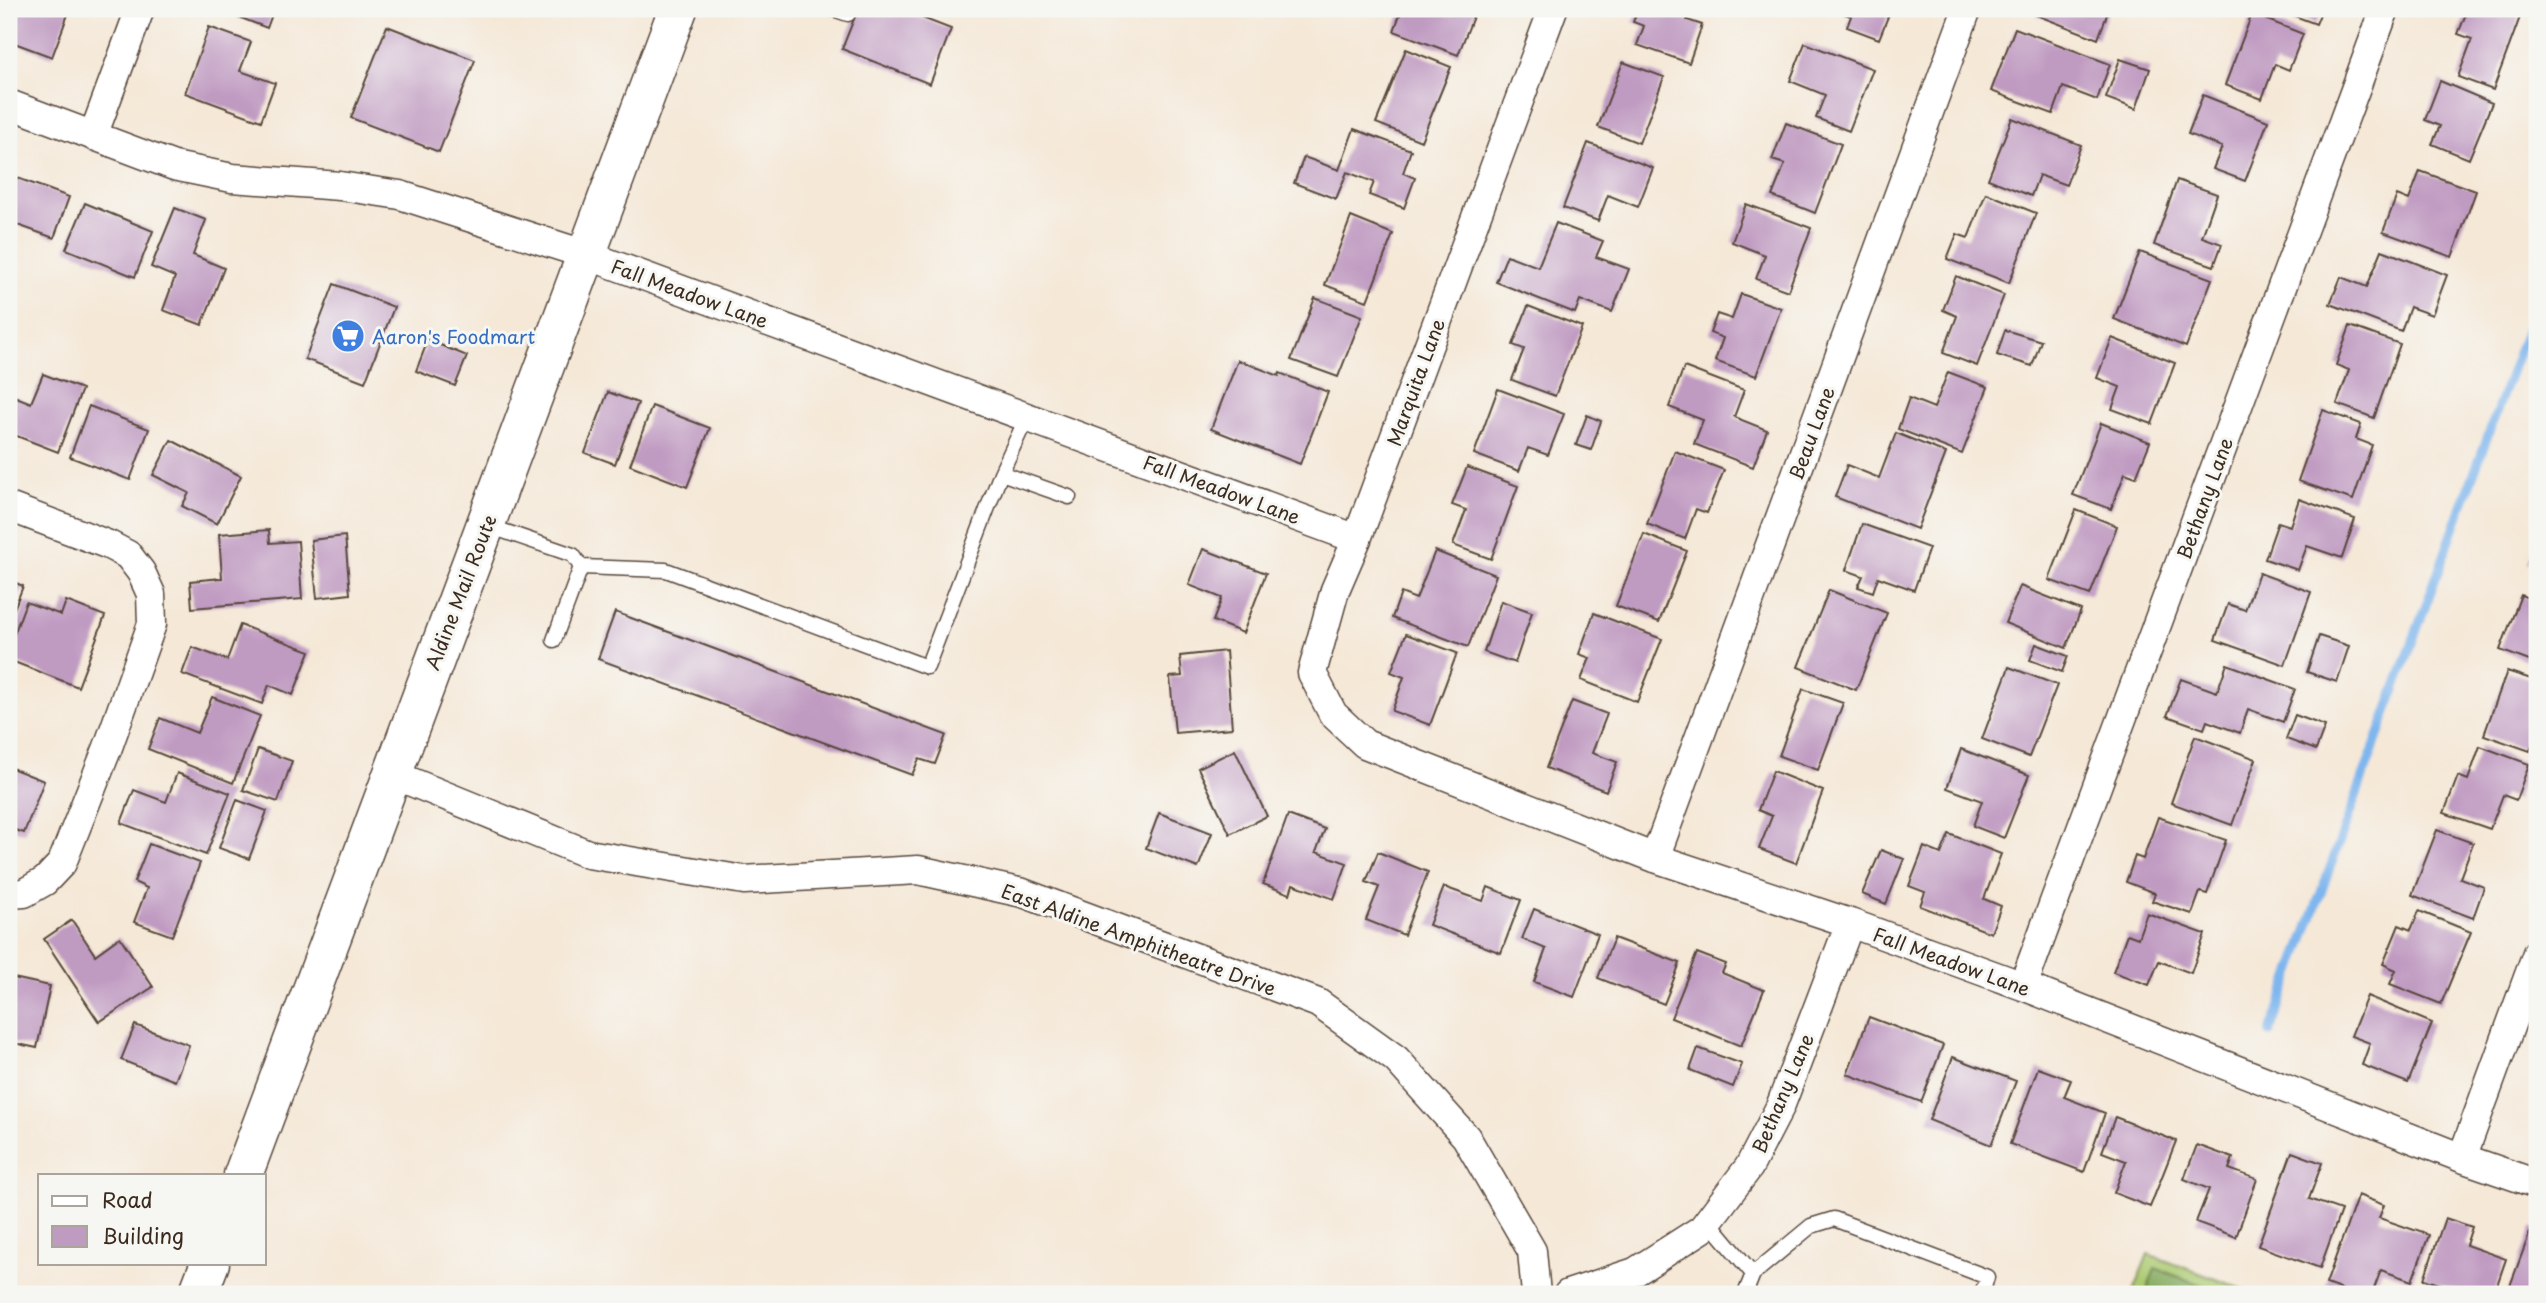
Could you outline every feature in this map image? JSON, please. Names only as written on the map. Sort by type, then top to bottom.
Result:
[{"type":"main road","name":"Aldine Mail Route","points":[[243,1174],[678,9]]},
{"type":"main road","points":[[198,1294],[210,1264]]},
{"type":"street","points":[[93,136],[140,9]]},
{"type":"street","name":"Marquita Lane","points":[[1365,744],[1334,714],[1312,673],[1335,590],[1357,539],[1553,9]]},
{"type":"street","name":"Beau Lane","points":[[1655,858],[1967,9]]},
{"type":"street","name":"Bethany Lane","points":[[2023,986],[2385,9]]},
{"type":"street","name":"Fall Meadow Lane","points":[[9,104],[174,166],[232,178],[340,186],[400,195],[587,255],[1357,539]]},
{"type":"street","points":[[9,507],[109,545],[128,555],[141,572],[151,594],[152,624],[108,747],[62,863],[45,881],[24,893],[9,894]]},
{"type":"street","name":"Fall Meadow Lane","points":[[1365,744],[1655,858],[1850,923],[2023,986],[2462,1158],[2537,1184]]},
{"type":"street","name":"East Aldine Amphitheatre Drive","points":[[392,774],[588,854],[744,880],[918,870],[1023,894],[1318,1003],[1396,1059],[1466,1137],[1532,1251],[1536,1294]]},
{"type":"street","name":"Bethany Lane","points":[[1568,1294],[1635,1272],[1702,1229],[1749,1167],[1780,1107],[1850,923]]},
{"type":"street","points":[[2462,1158],[2537,953]]},
{"type":"lane","points":[[833,9],[848,14]]},
{"type":"lane","points":[[581,567],[666,570],[927,667],[1001,473],[1027,417]]},
{"type":"lane","points":[[1001,473],[1069,497]]},
{"type":"lane","points":[[485,524],[573,555],[581,567]]},
{"type":"lane","points":[[554,640],[581,567]]},
{"type":"lane","points":[[1745,1294],[1753,1273],[1811,1226],[1834,1219],[1987,1277],[1982,1294]]},
{"type":"lane","points":[[1708,1220],[1753,1273]]},
{"type":"green space","points":[[2148,1254],[2256,1294],[2132,1294]]},
{"type":"green space","points":[[2155,1268],[2225,1294],[2146,1294]]},
{"type":"building","points":[[15,9],[70,9],[52,57],[9,41],[9,25]]},
{"type":"building","points":[[218,9],[274,9],[267,28]]},
{"type":"building","points":[[858,9],[899,9],[951,29],[930,84],[842,49]]},
{"type":"building","points":[[1402,9],[1476,9],[1458,55],[1394,31]]},
{"type":"building","points":[[1638,9],[1691,9],[1687,20],[1702,25],[1689,63],[1637,45],[1644,26],[1633,22]]},
{"type":"building","points":[[1832,9],[1891,9],[1879,39],[1847,27],[1851,16]]},
{"type":"building","points":[[2039,9],[2109,9],[2098,39],[2036,15]]},
{"type":"building","points":[[2276,9],[2322,9],[2316,24]]},
{"type":"building","points":[[2468,9],[2499,9],[2520,17],[2493,90],[2458,77],[2472,39],[2458,34]]},
{"type":"building","points":[[2252,14],[2303,34],[2289,70],[2275,64],[2262,99],[2225,85]]},
{"type":"building","points":[[387,26],[475,60],[439,152],[351,118]]},
{"type":"building","points":[[209,27],[251,42],[240,71],[275,83],[261,121],[185,93]]},
{"type":"building","points":[[2015,28],[2110,64],[2097,100],[2063,87],[2053,114],[1991,91]]},
{"type":"building","points":[[1805,43],[1873,69],[1849,131],[1816,118],[1825,95],[1790,81]]},
{"type":"building","points":[[1406,49],[1451,67],[1421,141],[1376,123]]},
{"type":"building","points":[[2120,59],[2150,69],[2136,109],[2106,98]]},
{"type":"building","points":[[1623,62],[1664,77],[1639,143],[1598,127]]},
{"type":"building","points":[[2440,81],[2492,103],[2469,159],[2432,144],[2440,126],[2425,120]]},
{"type":"building","points":[[2203,95],[2268,121],[2245,181],[2213,169],[2222,147],[2188,134]]},
{"type":"building","points":[[2012,118],[2081,145],[2066,185],[2039,175],[2031,196],[1988,179]]},
{"type":"building","points":[[1786,123],[1841,144],[1815,213],[1772,196],[1785,164],[1772,160]]},
{"type":"building","points":[[1354,129],[1411,150],[1403,173],[1415,178],[1404,208],[1369,195],[1374,182],[1347,172],[1336,199],[1294,183],[1304,157],[1339,170]]},
{"type":"building","points":[[1588,143],[1653,168],[1638,207],[1608,195],[1598,221],[1563,208]]},
{"type":"building","points":[[2420,171],[2476,191],[2452,257],[2383,232],[2397,195],[2409,200]]},
{"type":"building","points":[[12,176],[69,197],[54,238],[9,222],[9,185]]},
{"type":"building","points":[[2177,180],[2217,194],[2202,237],[2222,244],[2214,266],[2154,245]]},
{"type":"building","points":[[1986,193],[2036,213],[2009,283],[1947,259],[1957,234],[1968,238]]},
{"type":"building","points":[[85,203],[153,231],[135,277],[66,249]]},
{"type":"building","points":[[1746,204],[1811,228],[1788,291],[1756,279],[1765,255],[1732,242]]},
{"type":"building","points":[[175,208],[206,220],[193,255],[224,268],[202,325],[163,310],[175,277],[151,267]]},
{"type":"building","points":[[1351,217],[1393,234],[1367,301],[1325,285]]},
{"type":"building","points":[[1556,223],[1603,241],[1596,257],[1629,269],[1612,312],[1580,300],[1575,313],[1496,282],[1507,255],[1538,267]]},
{"type":"building","points":[[2382,250],[2447,275],[2432,315],[2410,307],[2401,331],[2330,304],[2341,277],[2367,287]]},
{"type":"building","points":[[2140,252],[2212,279],[2186,347],[2114,319]]},
{"type":"building","points":[[1956,276],[2004,295],[1977,366],[1943,353],[1957,316],[1943,310]]},
{"type":"building","points":[[334,284],[394,307],[365,382],[305,359]]},
{"type":"building","points":[[1741,294],[1781,308],[1756,376],[1715,361],[1723,338],[1710,333],[1717,314],[1732,319]]},
{"type":"building","points":[[1315,298],[1362,316],[1338,377],[1291,360]]},
{"type":"building","points":[[1528,306],[1582,327],[1555,396],[1512,380],[1524,349],[1513,345]]},
{"type":"building","points":[[2350,326],[2400,344],[2374,418],[2337,404],[2349,370],[2336,365]]},
{"type":"building","points":[[2005,330],[2041,341],[2032,366],[1997,355]]},
{"type":"building","points":[[2112,338],[2175,363],[2152,424],[2112,409],[2120,387],[2097,378]]},
{"type":"building","points":[[428,340],[467,356],[455,386],[416,371]]},
{"type":"building","points":[[1238,360],[1328,392],[1300,464],[1211,429]]},
{"type":"building","points":[[1684,367],[1744,390],[1734,417],[1767,430],[1753,467],[1694,444],[1703,420],[1669,407]]},
{"type":"building","points":[[1948,372],[1988,387],[1962,454],[1898,429],[1909,398],[1934,408]]},
{"type":"building","points":[[43,374],[82,389],[58,452],[9,433],[9,394],[31,403]]},
{"type":"building","points":[[1498,389],[1564,414],[1548,455],[1528,448],[1519,471],[1474,454]]},
{"type":"building","points":[[608,392],[638,403],[615,464],[585,453]]},
{"type":"building","points":[[89,406],[149,429],[130,480],[70,457]]},
{"type":"building","points":[[652,406],[710,428],[687,487],[630,465]]},
{"type":"building","points":[[2323,410],[2361,424],[2356,439],[2372,445],[2353,500],[2298,481]]},
{"type":"building","points":[[1587,415],[1601,421],[1591,450],[1576,445]]},
{"type":"building","points":[[2101,423],[2150,442],[2136,477],[2125,473],[2111,509],[2073,495]]},
{"type":"building","points":[[1896,433],[1946,453],[1917,529],[1835,497],[1847,465],[1879,478]]},
{"type":"building","points":[[171,440],[241,476],[217,524],[182,506],[189,493],[153,475]]},
{"type":"building","points":[[1675,451],[1724,470],[1707,513],[1696,509],[1685,539],[1647,524]]},
{"type":"building","points":[[1467,467],[1518,486],[1491,559],[1453,545],[1466,510],[1452,505]]},
{"type":"building","points":[[2299,499],[2355,519],[2342,558],[2307,546],[2298,570],[2265,559],[2278,522],[2290,526]]},
{"type":"building","points":[[2076,510],[2117,526],[2090,595],[2049,580]]},
{"type":"building","points":[[1862,524],[1929,548],[1914,590],[1878,577],[1873,592],[1858,587],[1863,576],[1846,570]]},
{"type":"building","points":[[269,530],[270,543],[298,541],[302,599],[192,608],[190,581],[222,578],[219,534]]},
{"type":"building","points":[[1644,534],[1687,551],[1659,622],[1616,606]]},
{"type":"building","points":[[345,536],[350,594],[317,598],[311,540]]},
{"type":"building","points":[[2537,539],[2537,566],[2528,562]]},
{"type":"building","points":[[1203,549],[1266,573],[1243,633],[1213,621],[1222,598],[1189,585]]},
{"type":"building","points":[[1435,551],[1496,575],[1468,647],[1392,618],[1401,593],[1416,599]]},
{"type":"building","points":[[2259,573],[2311,592],[2285,665],[2215,640],[2228,604],[2245,610]]},
{"type":"building","points":[[9,580],[23,586],[9,622]]},
{"type":"building","points":[[2020,586],[2081,610],[2066,648],[2005,623]]},
{"type":"building","points":[[2537,589],[2537,664],[2500,650],[2521,595],[2533,600]]},
{"type":"building","points":[[1829,590],[1887,613],[1856,690],[1798,667]]},
{"type":"building","points":[[66,601],[105,616],[78,687],[9,660],[9,648],[26,602],[61,615]]},
{"type":"building","points":[[1501,601],[1532,612],[1515,663],[1484,652]]},
{"type":"building","points":[[615,612],[946,735],[935,764],[919,759],[912,775],[598,659]]},
{"type":"building","points":[[1594,613],[1662,639],[1637,702],[1581,680],[1590,658],[1579,654]]},
{"type":"building","points":[[240,625],[310,651],[293,695],[269,685],[262,704],[182,674],[192,647],[227,660]]},
{"type":"building","points":[[1406,634],[1457,653],[1430,725],[1392,711],[1404,677],[1391,672]]},
{"type":"building","points":[[2319,636],[2349,646],[2337,682],[2307,672]]},
{"type":"building","points":[[2036,644],[2068,656],[2062,672],[2030,660]]},
{"type":"building","points":[[1226,651],[1232,728],[1175,733],[1170,677],[1182,676],[1180,656]]},
{"type":"building","points":[[2227,664],[2295,689],[2283,722],[2248,709],[2240,733],[2207,721],[2204,729],[2167,716],[2181,679],[2217,692]]},
{"type":"building","points":[[2009,667],[2057,685],[2029,757],[1982,739]]},
{"type":"building","points":[[2507,671],[2537,681],[2537,732],[2530,751],[2484,735]]},
{"type":"building","points":[[1803,689],[1843,703],[1818,770],[1779,756]]},
{"type":"building","points":[[212,697],[260,716],[233,783],[148,749],[160,718],[197,733]]},
{"type":"building","points":[[1572,701],[1607,714],[1592,753],[1617,762],[1606,791],[1546,768]]},
{"type":"building","points":[[2295,715],[2325,726],[2316,750],[2286,739]]},
{"type":"building","points":[[2195,736],[2256,759],[2232,825],[2171,803]]},
{"type":"building","points":[[2480,746],[2529,764],[2516,800],[2503,795],[2490,829],[2444,813],[2458,776],[2468,780]]},
{"type":"building","points":[[258,749],[292,761],[278,802],[243,790]]},
{"type":"building","points":[[1961,749],[2029,775],[2004,838],[1973,826],[1982,801],[1947,788]]},
{"type":"building","points":[[1235,750],[1267,816],[1230,834],[1198,768]]},
{"type":"building","points":[[9,767],[44,781],[24,833],[9,828]]},
{"type":"building","points":[[1773,771],[1823,791],[1796,863],[1759,849],[1772,816],[1758,810]]},
{"type":"building","points":[[177,773],[230,793],[206,855],[121,823],[134,790],[166,802]]},
{"type":"building","points":[[237,800],[267,811],[249,859],[219,848]]},
{"type":"building","points":[[1159,813],[1212,833],[1198,868],[1146,848]]},
{"type":"building","points":[[1288,815],[1325,829],[1316,852],[1347,863],[1334,899],[1293,884],[1290,894],[1263,884]]},
{"type":"building","points":[[2158,817],[2226,840],[2207,894],[2200,892],[2192,914],[2152,901],[2155,893],[2126,882],[2135,856],[2143,859]]},
{"type":"building","points":[[2437,830],[2473,843],[2460,878],[2484,887],[2473,918],[2412,895]]},
{"type":"building","points":[[1949,834],[2001,854],[1984,899],[2001,906],[1991,933],[1920,906],[1925,892],[1909,886],[1924,847],[1941,854]]},
{"type":"building","points":[[149,844],[200,863],[172,936],[134,922],[147,888],[134,882]]},
{"type":"building","points":[[1881,850],[1904,859],[1886,904],[1862,894]]},
{"type":"building","points":[[1378,852],[1428,872],[1404,935],[1366,920],[1379,887],[1366,882]]},
{"type":"building","points":[[1444,887],[1483,901],[1488,887],[1521,900],[1501,953],[1429,925]]},
{"type":"building","points":[[1534,909],[1598,934],[1574,997],[1534,982],[1546,949],[1522,939]]},
{"type":"building","points":[[2419,911],[2471,932],[2441,1004],[2390,984],[2396,970],[2383,964],[2399,925],[2411,930]]},
{"type":"building","points":[[2147,913],[2205,934],[2191,973],[2159,961],[2149,985],[2113,972],[2127,934],[2138,938]]},
{"type":"building","points":[[72,920],[95,955],[120,937],[153,987],[99,1022],[44,939]]},
{"type":"building","points":[[1614,938],[1680,963],[1664,1004],[1598,978]]},
{"type":"building","points":[[1697,953],[1726,964],[1722,973],[1764,990],[1741,1046],[1671,1018]]},
{"type":"building","points":[[9,977],[50,986],[37,1048],[9,1042]]},
{"type":"building","points":[[2367,996],[2432,1023],[2408,1083],[2362,1065],[2370,1043],[2351,1036]]},
{"type":"building","points":[[1869,1017],[1943,1045],[1921,1102],[1847,1074]]},
{"type":"building","points":[[135,1025],[189,1045],[175,1081],[121,1060]]},
{"type":"building","points":[[1698,1048],[1742,1064],[1733,1087],[1690,1070]]},
{"type":"building","points":[[1953,1057],[2016,1081],[1991,1145],[1929,1120]]},
{"type":"building","points":[[2038,1068],[2071,1080],[2064,1097],[2105,1113],[2084,1172],[2010,1144]]},
{"type":"building","points":[[2115,1117],[2176,1141],[2150,1207],[2114,1193],[2126,1161],[2102,1152]]},
{"type":"building","points":[[2197,1145],[2233,1158],[2229,1169],[2257,1179],[2236,1237],[2196,1222],[2209,1189],[2184,1179]]},
{"type":"building","points":[[2292,1152],[2322,1163],[2309,1199],[2341,1210],[2320,1268],[2258,1246]]},
{"type":"building","points":[[2358,1195],[2384,1205],[2379,1218],[2429,1235],[2412,1281],[2381,1270],[2372,1294],[2354,1294],[2326,1284]]},
{"type":"building","points":[[2445,1218],[2472,1227],[2466,1245],[2506,1259],[2494,1294],[2470,1294],[2424,1279]]},
{"type":"building","points":[[2532,1227],[2537,1229],[2537,1294],[2507,1294]]},
{"type":"waterway","points":[[2270,1032],[2537,301]]},
{"type":"place","name":"Aaron's Foodmart","points":[[348,336]]}]
